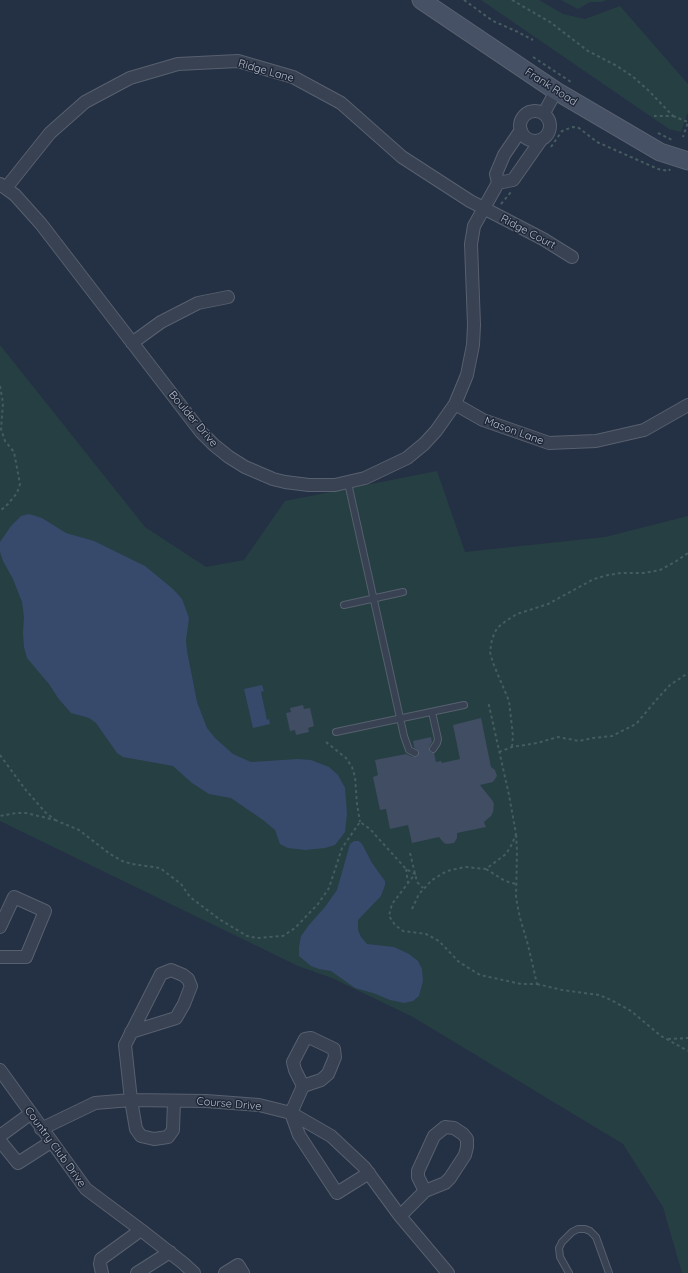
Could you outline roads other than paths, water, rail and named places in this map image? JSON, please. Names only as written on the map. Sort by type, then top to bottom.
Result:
[{"type":"street","name":"Frank Road","points":[[421,0],[556,91],[660,152],[688,161]]},
{"type":"street","name":"Ridge Lane","points":[[3,186],[50,133],[85,102],[130,78],[178,64],[238,61],[294,77],[341,103],[402,157],[483,208]]},
{"type":"street","points":[[498,183],[513,180],[544,145],[550,129],[549,119],[544,113],[556,91]]},
{"type":"street","name":"Boulder Drive","points":[[3,186],[22,203],[40,224],[201,432],[221,451],[236,462],[253,471],[286,482],[321,486],[348,483],[365,478],[407,458],[424,444],[436,431],[455,404],[464,384],[472,354],[474,325],[471,244],[474,226],[498,183],[496,174],[504,155],[521,130],[521,122],[527,113],[537,111],[544,113]]},
{"type":"street","points":[[521,130],[524,136],[528,139],[544,145]]},
{"type":"street","name":"Ridge Court","points":[[483,208],[543,239],[572,257]]},
{"type":"street","points":[[132,343],[161,322],[198,303],[228,297]]},
{"type":"street","name":"Mason Lane","points":[[455,404],[483,420],[548,443],[596,441],[644,430],[688,405]]},
{"type":"street","points":[[0,927],[14,897],[45,911],[26,957],[0,956]]},
{"type":"street","points":[[132,1032],[176,1018],[184,1004],[191,986],[188,979],[171,970],[161,974],[125,1045],[136,1129],[141,1136],[154,1139],[168,1137],[173,1130],[174,1101]]},
{"type":"street","name":"Country Club Drive","points":[[0,1070],[30,1114],[86,1190],[170,1252],[194,1273]]},
{"type":"street","points":[[303,1086],[291,1113],[299,1135],[337,1193],[369,1173]]},
{"type":"street","name":"Course Drive","points":[[41,1129],[95,1103],[131,1100],[206,1101],[259,1105],[291,1113],[332,1136],[364,1167],[442,1271]]},
{"type":"street","points":[[0,1136],[30,1114]]},
{"type":"street","points":[[400,1216],[425,1191],[445,1182],[450,1178],[465,1155],[467,1139],[463,1134],[454,1128],[445,1127],[434,1136],[419,1166],[418,1177],[425,1191]]},
{"type":"street","points":[[0,1141],[18,1163],[51,1142]]},
{"type":"street","points":[[102,1273],[100,1264],[101,1259],[141,1230]]},
{"type":"street","points":[[137,1273],[170,1252]]},
{"type":"street","points":[[225,1273],[238,1265],[243,1273]]},
{"type":"lane","points":[[348,483],[400,719],[409,750],[415,753]]},
{"type":"lane","points":[[344,605],[402,592]]},
{"type":"lane","points":[[336,732],[464,705]]},
{"type":"lane","points":[[432,712],[438,739],[433,749]]},
{"type":"lane","points":[[569,1273],[560,1257],[559,1248],[562,1242],[572,1232],[578,1229],[590,1231],[596,1237],[609,1273]]},
{"type":"water","points":[[29,514],[42,518],[66,533],[94,541],[145,566],[173,589],[182,599],[189,618],[186,640],[187,651],[197,702],[207,728],[215,738],[233,754],[251,762],[298,759],[311,760],[329,767],[338,775],[345,788],[347,814],[345,832],[335,845],[325,848],[305,850],[288,848],[280,844],[275,830],[231,798],[209,794],[192,783],[173,766],[123,757],[117,753],[96,723],[89,718],[71,713],[27,658],[24,647],[24,617],[22,602],[0,552],[0,542],[11,526],[21,516]]},
{"type":"water","points":[[262,685],[264,691],[261,692],[267,720],[269,719],[270,724],[253,728],[244,689]]},
{"type":"water","points":[[354,841],[359,841],[362,844],[372,863],[385,881],[381,896],[358,920],[358,930],[361,937],[367,944],[394,947],[409,954],[418,961],[422,969],[423,981],[419,996],[413,1001],[404,1003],[390,1000],[355,988],[331,971],[311,966],[299,956],[301,936],[337,890],[350,844]]}]
